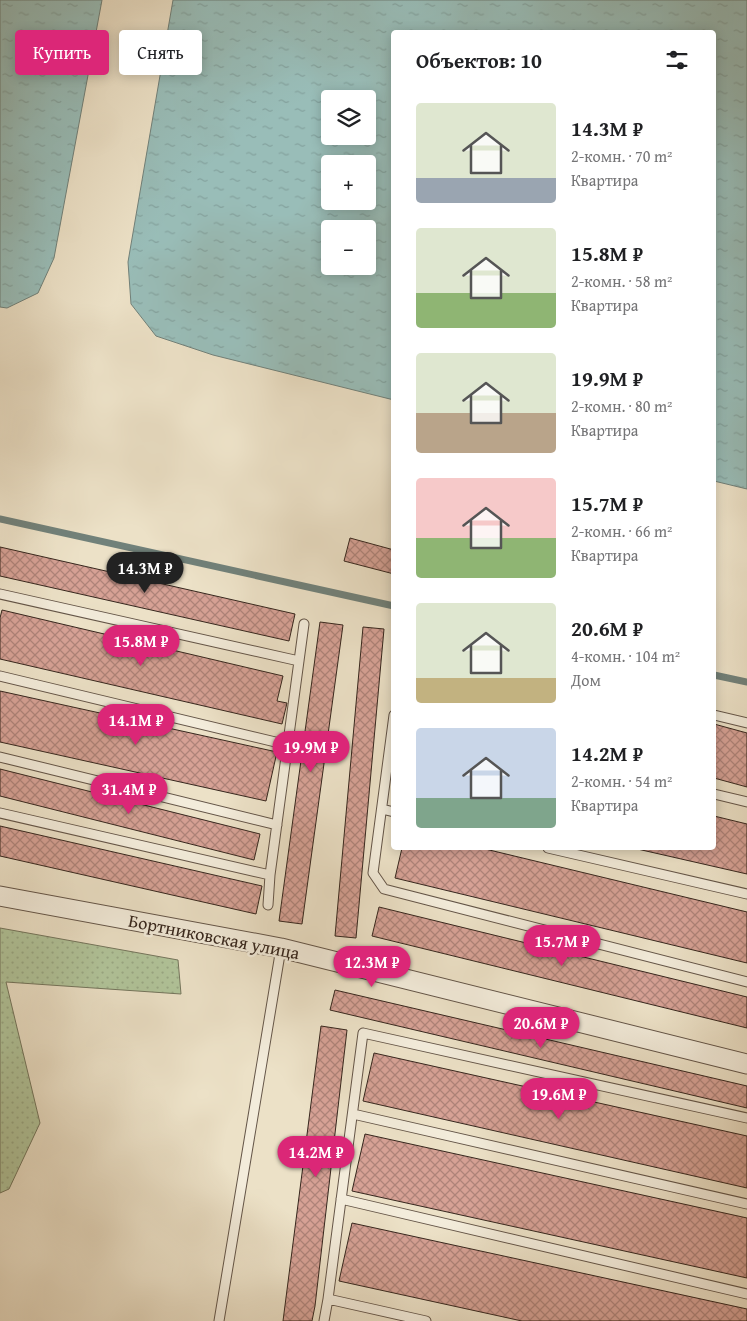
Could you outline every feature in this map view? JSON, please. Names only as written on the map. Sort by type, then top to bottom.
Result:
[{"type":"street","name":"Бортниковская улица","points":[[0,896],[281,948],[747,1064]]},
{"type":"lane","points":[[0,594],[299,661]]},
{"type":"lane","points":[[268,905],[270,875],[304,624]]},
{"type":"lane","points":[[0,676],[288,745]]},
{"type":"lane","points":[[716,715],[747,723]]},
{"type":"lane","points":[[391,739],[373,873],[384,889],[747,982]]},
{"type":"lane","points":[[0,757],[277,825]]},
{"type":"lane","points":[[716,794],[747,802]]},
{"type":"lane","points":[[382,809],[391,811]]},
{"type":"lane","points":[[0,813],[270,875]]},
{"type":"lane","points":[[557,850],[747,894]]},
{"type":"lane","points":[[219,1321],[281,948]]},
{"type":"lane","points":[[324,1321],[363,1033],[747,1118]]},
{"type":"lane","points":[[353,1114],[747,1204]]},
{"type":"lane","points":[[342,1199],[747,1294]]},
{"type":"lane","points":[[328,1299],[426,1321]]},
{"type":"green space","points":[[0,928],[178,960],[181,994],[6,982],[40,1123],[9,1189],[0,1193]]},
{"type":"water","points":[[0,0],[102,0],[96,30],[15,30],[15,75],[88,75],[54,258],[38,293],[7,308],[0,307]]},
{"type":"water","points":[[173,0],[747,0],[747,489],[716,481],[716,30],[391,30],[391,399],[213,355],[156,336],[131,304],[128,262],[160,75],[202,75],[202,30],[168,30]]},
{"type":"building","points":[[350,538],[391,549],[391,573],[344,561]]},
{"type":"building","points":[[0,547],[295,614],[289,641],[0,576]]},
{"type":"building","points":[[2,610],[283,676],[277,701],[287,703],[282,724],[0,659],[0,618]]},
{"type":"building","points":[[320,622],[343,625],[302,924],[279,921]]},
{"type":"building","points":[[363,627],[384,629],[356,938],[335,936]]},
{"type":"building","points":[[0,691],[277,752],[266,801],[0,742]]},
{"type":"building","points":[[716,725],[747,733],[747,787],[716,779]]},
{"type":"building","points":[[0,769],[260,834],[254,860],[0,796]]},
{"type":"building","points":[[716,816],[747,824],[747,874],[642,850],[716,850]]},
{"type":"building","points":[[0,826],[262,886],[256,914],[0,856]]},
{"type":"building","points":[[402,850],[489,850],[747,912],[747,963],[395,878]]},
{"type":"building","points":[[379,907],[747,997],[747,1028],[372,936]]},
{"type":"building","points":[[335,990],[747,1086],[747,1108],[330,1010]]},
{"type":"building","points":[[321,1026],[347,1030],[315,1306],[312,1321],[283,1321]]},
{"type":"building","points":[[374,1053],[747,1136],[747,1188],[363,1101]]},
{"type":"building","points":[[365,1134],[747,1218],[747,1278],[352,1191]]},
{"type":"building","points":[[352,1223],[747,1309],[747,1321],[522,1321],[339,1281]]},
{"type":"waterway","points":[[0,519],[391,605]]},
{"type":"waterway","points":[[716,675],[747,682]]}]
